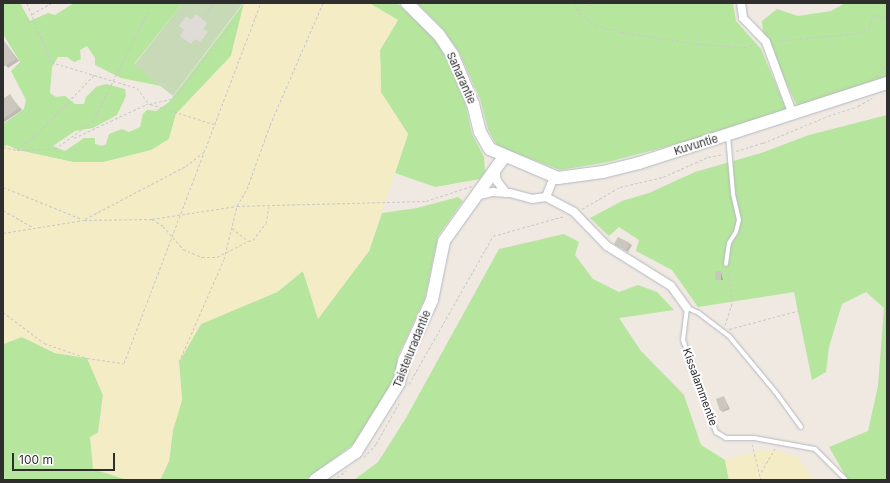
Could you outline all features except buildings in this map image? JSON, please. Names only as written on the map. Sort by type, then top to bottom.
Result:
[{"type":"street","name":"Saharantie","points":[[407,3],[439,35],[453,56],[473,104],[480,132],[490,150],[504,157]]},
{"type":"street","points":[[741,3],[743,18],[766,42],[793,115]]},
{"type":"street","name":"Kuvuntie","points":[[504,157],[554,177],[603,172],[793,115],[887,83]]},
{"type":"street","name":"Taisteluradantie","points":[[315,480],[356,452],[399,384],[404,361],[432,300],[444,241],[504,157]]},
{"type":"street","points":[[495,170],[497,181],[506,193]]},
{"type":"street","points":[[546,197],[554,177]]},
{"type":"street","points":[[477,196],[506,193],[532,199],[546,197],[574,212],[607,246],[671,286],[687,308]]},
{"type":"lane","points":[[726,264],[729,243],[736,232],[739,220],[733,192],[733,171],[729,153],[728,135]]},
{"type":"lane","points":[[687,308],[700,313],[722,331],[778,395],[801,427]]},
{"type":"lane","name":"Kissalammentie","points":[[687,308],[683,340],[711,422],[716,432],[726,438],[747,438],[815,449],[846,480]]},
{"type":"path","points":[[27,3],[51,62],[137,88],[149,104],[215,124]]},
{"type":"path","points":[[31,15],[51,3]]},
{"type":"path","points":[[73,138],[93,121],[112,80],[152,3]]},
{"type":"path","points":[[202,19],[213,3]]},
{"type":"path","points":[[3,312],[44,342],[87,358],[124,363],[134,343],[170,237],[261,3]]},
{"type":"path","points":[[179,362],[226,251],[237,206],[247,189],[270,125],[323,3]]},
{"type":"path","points":[[575,3],[578,10],[595,25],[622,32],[698,44],[736,46],[766,42],[816,39],[859,33],[869,27],[874,15],[887,18]]},
{"type":"path","points":[[578,10],[595,3]]},
{"type":"path","points":[[3,147],[17,150],[54,149],[73,138],[149,104],[174,98],[235,20]]},
{"type":"path","points":[[17,150],[40,131],[94,75]]},
{"type":"path","points":[[407,388],[493,236],[523,229],[574,212],[620,187],[663,177],[708,157],[729,153],[764,143],[868,102]]},
{"type":"path","points":[[84,220],[186,166],[204,152]]},
{"type":"path","points":[[3,233],[84,220],[152,219],[237,206],[426,200],[472,186],[486,184]]},
{"type":"path","points":[[3,187],[84,220]]},
{"type":"path","points":[[152,219],[163,226],[170,237],[183,249],[202,257],[217,257],[226,251],[248,241],[254,240],[261,233],[269,205]]},
{"type":"path","points":[[3,210],[33,227]]},
{"type":"path","points":[[231,228],[248,241]]},
{"type":"path","points":[[722,331],[733,301],[726,264]]},
{"type":"path","points":[[722,331],[804,309]]},
{"type":"path","points":[[360,460],[376,444],[400,401]]},
{"type":"path","points":[[747,438],[754,448],[761,473],[761,480]]},
{"type":"path","points":[[761,473],[779,444]]},
{"type":"path","points":[[333,480],[348,470]]},
{"type":"green space","points":[[3,3],[20,3],[30,21],[48,13],[55,15],[74,3],[183,3],[134,64],[161,86],[121,78],[95,65],[95,58],[87,46],[80,50],[81,59],[74,62],[67,57],[58,57],[52,67],[50,93],[56,97],[65,96],[75,104],[84,104],[86,97],[96,87],[106,84],[125,89],[126,96],[117,115],[93,128],[75,131],[53,146],[65,151],[84,138],[95,138],[95,144],[102,146],[106,144],[109,134],[122,129],[129,132],[140,127],[143,114],[147,110],[156,111],[169,102],[244,3],[231,56],[176,114],[169,139],[152,150],[104,162],[73,162],[17,150],[7,145],[3,147],[3,124],[24,109],[26,100],[11,71],[20,62],[3,34]]},
{"type":"green space","points":[[183,3],[243,3],[173,96],[134,65]]},
{"type":"green space","points":[[369,3],[397,3],[435,39],[448,60],[465,103],[472,134],[484,157],[485,172],[480,179],[435,187],[395,173],[408,134],[381,93],[380,50],[398,20]]},
{"type":"green space","points":[[417,3],[733,3],[736,21],[761,49],[787,111],[718,133],[608,162],[560,170],[497,146],[488,129],[480,99],[459,52],[442,28]]},
{"type":"green space","points":[[845,3],[887,3],[887,78],[797,106],[763,32],[762,21],[777,9],[798,16],[831,11]]},
{"type":"green space","points":[[887,115],[887,480],[848,480],[829,447],[868,431],[878,386],[884,308],[866,292],[842,304],[829,347],[826,372],[812,380],[794,292],[698,307],[672,270],[636,251],[639,240],[619,227],[609,236],[590,218],[622,201],[649,193],[695,172],[761,153],[809,135]]},
{"type":"green space","points":[[458,197],[463,201],[438,236],[425,298],[398,356],[394,379],[355,443],[305,480],[160,480],[169,461],[173,430],[182,400],[179,362],[201,324],[277,292],[303,271],[318,318],[369,251],[382,213],[417,208]]},
{"type":"green space","points":[[564,234],[579,242],[575,255],[593,279],[619,292],[638,285],[657,292],[674,310],[619,318],[641,351],[684,395],[701,445],[725,460],[729,480],[354,480],[378,462],[406,418],[499,249]]},
{"type":"green space","points":[[22,337],[55,353],[87,358],[103,395],[93,469],[128,480],[3,480],[3,344]]},
{"type":"sand","points":[[244,3],[369,3],[398,20],[380,50],[381,92],[408,134],[369,251],[318,319],[303,271],[277,292],[201,324],[179,362],[182,400],[173,430],[169,461],[160,480],[128,480],[93,469],[90,437],[99,432],[103,395],[87,358],[55,353],[22,337],[3,344],[3,147],[7,145],[17,150],[73,162],[104,162],[151,150],[169,139],[176,114],[231,56]]},
{"type":"sand","points":[[765,449],[797,456],[814,480],[729,480],[725,460]]},
{"type":"shaded area","points":[[196,14],[207,23],[203,29],[208,32],[200,42],[195,39],[191,44],[180,36],[184,30],[179,26],[186,16],[191,20]]}]
